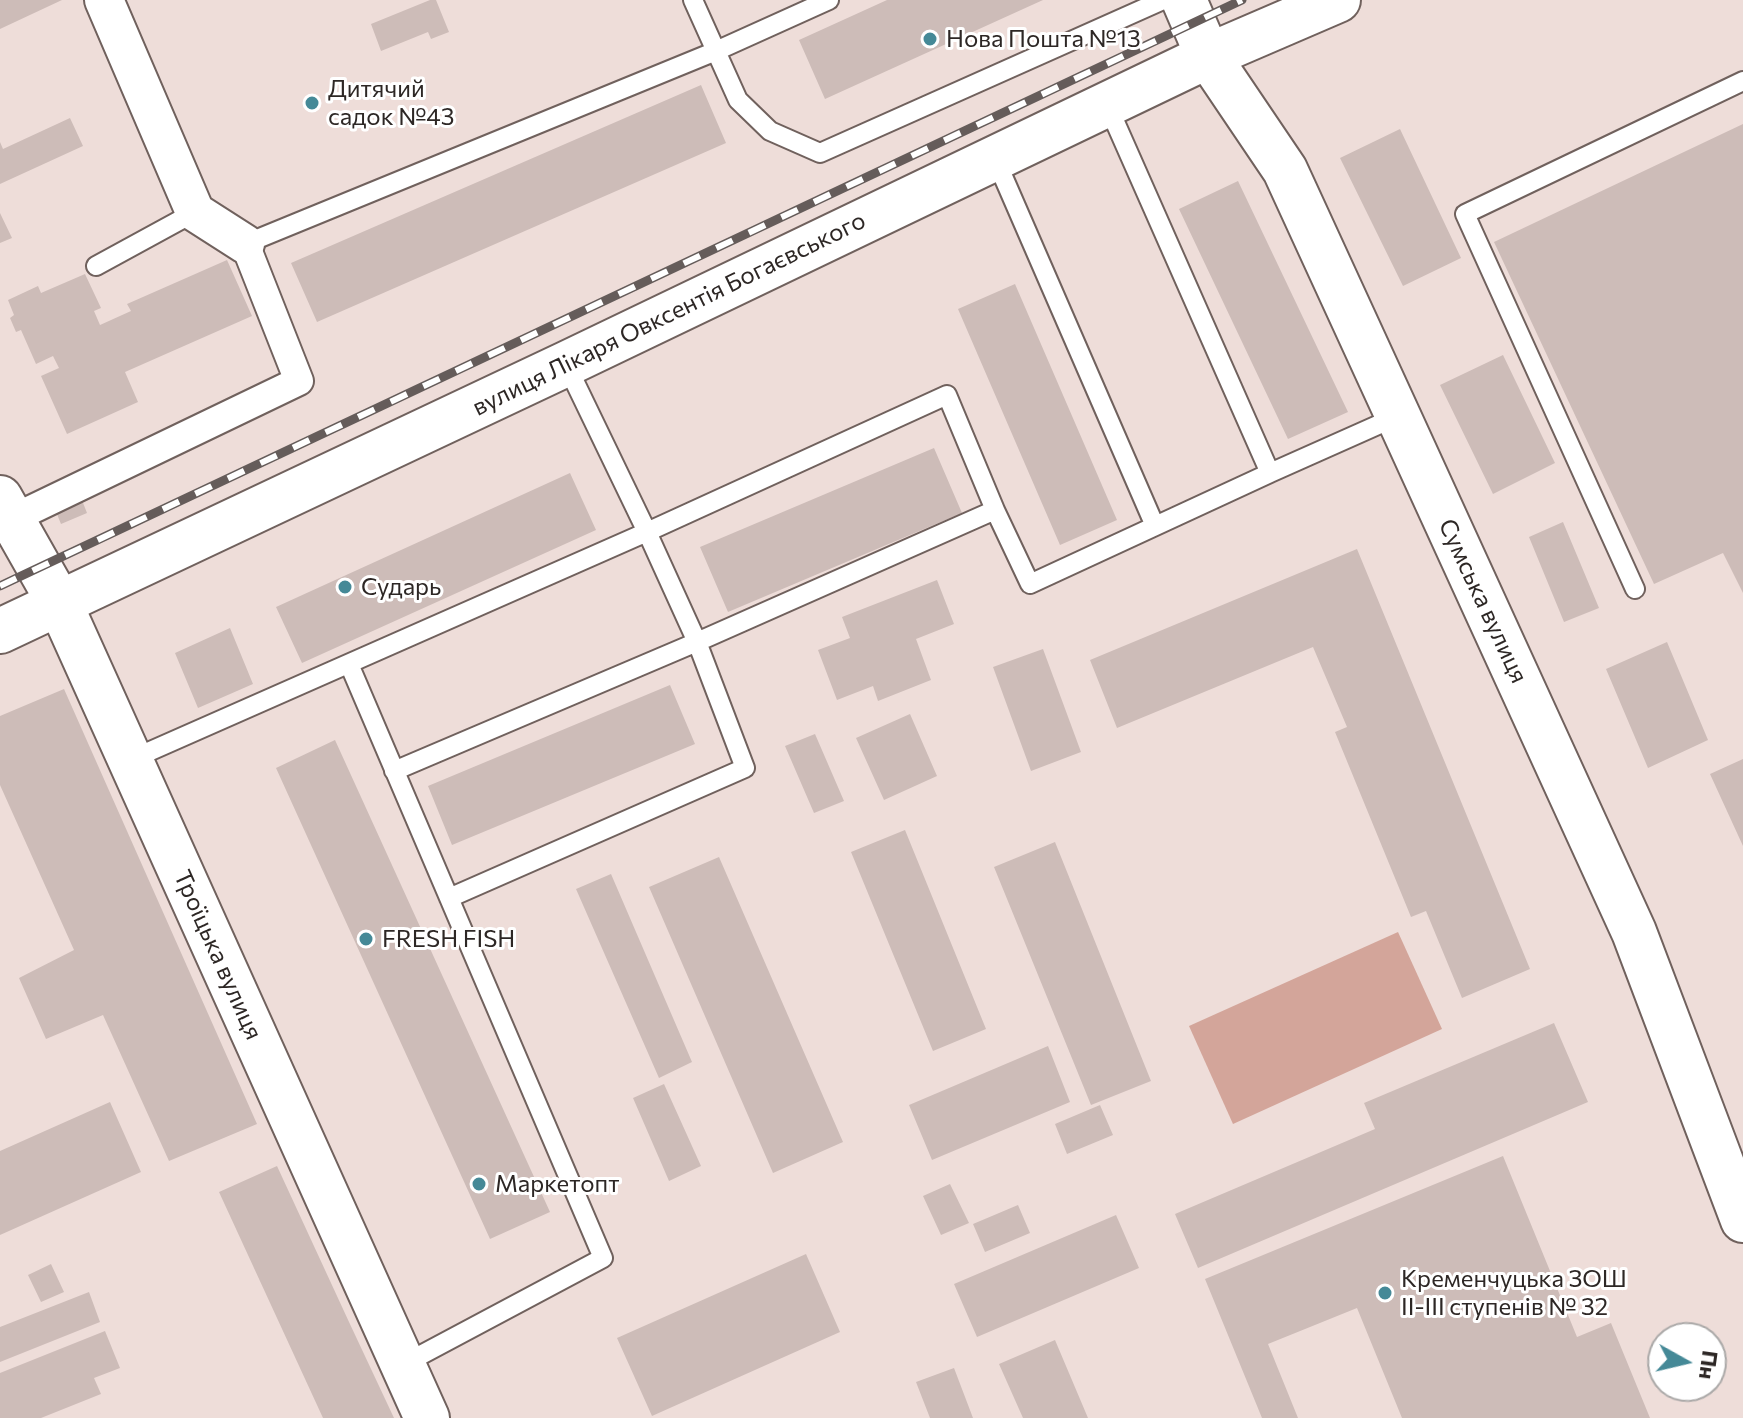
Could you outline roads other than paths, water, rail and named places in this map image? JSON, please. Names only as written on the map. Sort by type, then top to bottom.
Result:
[{"type":"street","points":[[6,509],[299,381],[245,244],[195,212],[104,0]]},
{"type":"street","name":"Сумська вулиця","points":[[1184,0],[1208,56],[1285,170],[1398,416],[1634,932],[1743,1220]]},
{"type":"street","name":"вулиця Лікаря Овксентія Богаєвського","points":[[0,631],[1208,56],[1338,0]]},
{"type":"street","name":"Троїцька вулиця","points":[[6,509],[60,604],[427,1418]]},
{"type":"lane","points":[[693,0],[738,100],[770,131],[820,153],[1163,0]]},
{"type":"lane","points":[[245,244],[716,51],[829,0]]},
{"type":"lane","points":[[1635,589],[1465,214],[1743,81]]},
{"type":"lane","points":[[1107,104],[1270,473]]},
{"type":"lane","points":[[995,158],[1155,526]]},
{"type":"lane","points":[[96,266],[195,212]]},
{"type":"lane","points":[[449,898],[745,768],[697,642],[566,364]]},
{"type":"lane","points":[[130,760],[647,532],[947,395],[1030,584],[1398,416]]},
{"type":"lane","points":[[394,771],[995,510]]},
{"type":"lane","points":[[349,664],[603,1258],[403,1365]]},
{"type":"railway","points":[[0,586],[1242,0]]},
{"type":"place","name":"Нова Пошта №13","points":[[930,39]]},
{"type":"place","name":"Дитячий садок №43","points":[[312,103]]},
{"type":"place","name":"Сударь","points":[[345,587]]},
{"type":"place","name":"FRESH FISH","points":[[366,939]]},
{"type":"place","name":"Маркетопт","points":[[479,1184]]},
{"type":"place","name":"Кременчуцька ЗОШ ІІ-ІІІ ступенів № 32","points":[[1385,1293]]}]
